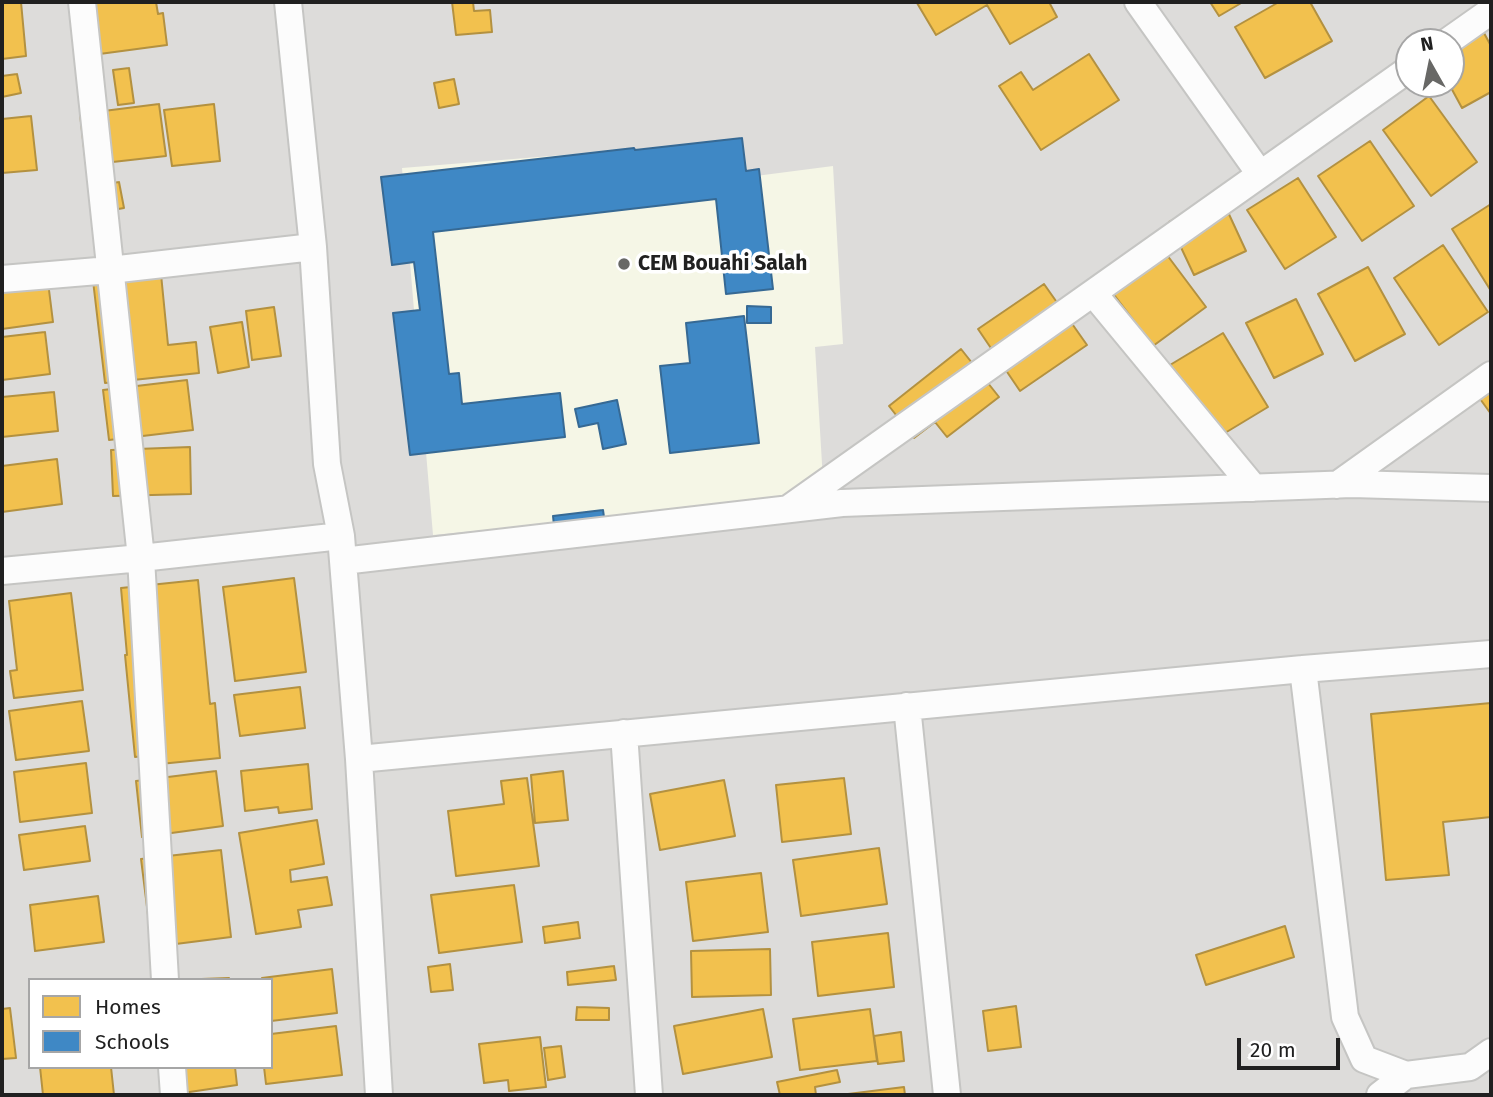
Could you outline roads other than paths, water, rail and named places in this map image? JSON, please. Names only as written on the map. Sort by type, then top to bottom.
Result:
[{"type":"street","points":[[82,2],[141,558],[165,978]]},
{"type":"street","points":[[288,2],[313,247],[327,464],[342,549],[359,759],[379,1095]]},
{"type":"street","points":[[1138,2],[1259,174]]},
{"type":"street","points":[[1465,29],[1491,11]]},
{"type":"street","points":[[787,510],[1395,79]]},
{"type":"street","points":[[2,279],[110,270],[313,247]]},
{"type":"street","points":[[1093,293],[1254,488]]},
{"type":"street","points":[[1337,485],[1491,375]]},
{"type":"street","points":[[2,571],[141,558],[342,549],[842,503],[1337,485],[1491,488]]},
{"type":"street","points":[[359,759],[1303,669],[1491,654]]},
{"type":"street","points":[[1303,669],[1345,1017],[1364,1059],[1406,1075],[1470,1067],[1491,1052]]},
{"type":"street","points":[[907,706],[947,1095]]},
{"type":"street","points":[[624,733],[649,1095]]},
{"type":"street","points":[[172,1069],[174,1095]]},
{"type":"street","points":[[1380,1095],[1406,1075]]},
{"type":"place","name":"CEM Bouahi Salah","points":[[624,264]]}]
